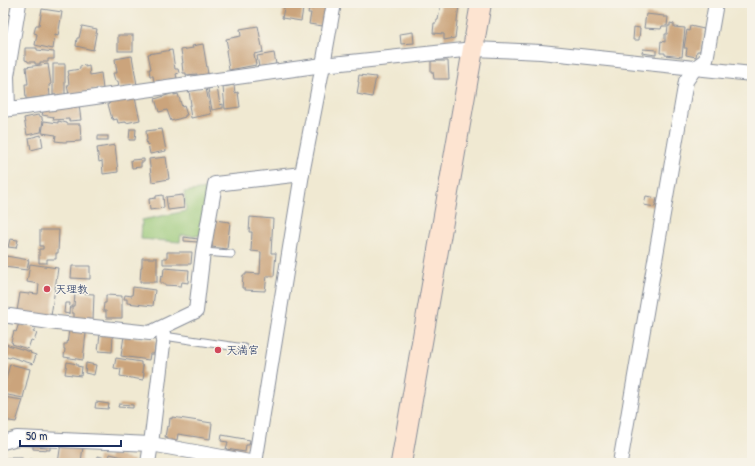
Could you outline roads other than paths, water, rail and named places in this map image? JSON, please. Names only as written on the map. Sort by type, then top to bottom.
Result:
[{"type":"street","points":[[19,3],[7,76],[5,109],[324,65],[473,49],[541,52],[752,74]]},
{"type":"street","points":[[3,442],[17,438],[151,444],[255,463],[302,174],[324,65],[334,3]]},
{"type":"street","points":[[401,463],[481,3]]},
{"type":"street","points":[[620,463],[686,80],[695,68],[706,60],[716,3]]},
{"type":"street","points":[[3,315],[57,323],[150,333],[162,332],[196,311],[203,252],[214,184],[302,174]]},
{"type":"street","points":[[148,463],[162,332]]},
{"type":"lane","points":[[203,252],[232,254]]},
{"type":"lane","points":[[162,332],[244,348]]},
{"type":"place","name":"天理教","points":[[47,289]]},
{"type":"place","name":"天満宮","points":[[218,350]]}]
